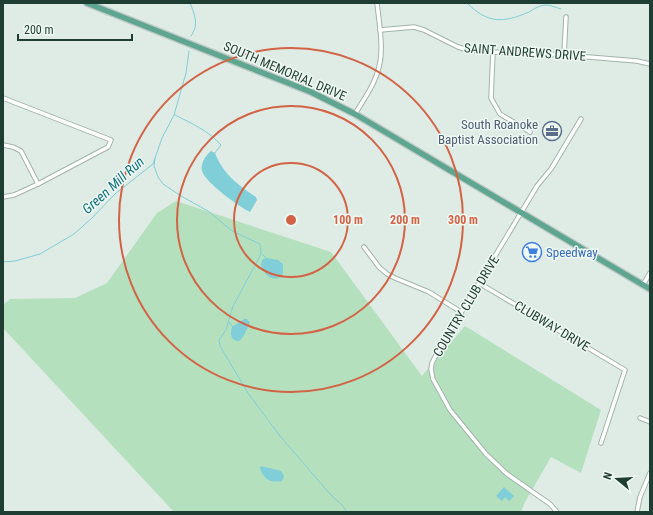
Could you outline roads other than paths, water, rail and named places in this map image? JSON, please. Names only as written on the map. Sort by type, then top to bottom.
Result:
[{"type":"main road","name":"SOUTH MEMORIAL DRIVE","points":[[88,3],[311,92],[355,114],[650,289]]},
{"type":"street","points":[[355,114],[373,83],[380,67],[381,49],[377,3]]},
{"type":"street","points":[[564,55],[566,17]]},
{"type":"street","name":"SAINT ANDREWS DRIVE","points":[[380,30],[414,27],[424,30],[458,48],[493,52],[564,55],[637,61],[650,64]]},
{"type":"street","points":[[493,52],[491,98],[500,114],[530,132]]},
{"type":"street","points":[[3,98],[111,140],[108,147],[38,184],[14,195],[3,197]]},
{"type":"street","name":"COUNTRY CLUB DRIVE","points":[[557,512],[550,504],[506,474],[473,440],[450,410],[433,379],[431,369],[434,357],[461,312],[537,186],[551,168],[581,119]]},
{"type":"street","points":[[3,145],[13,147],[21,151],[38,184]]},
{"type":"street","points":[[364,247],[376,264],[387,274],[429,292],[461,312]]},
{"type":"street","points":[[643,285],[650,273]]},
{"type":"street","name":"CLUBWAY DRIVE","points":[[479,283],[625,370],[601,443]]},
{"type":"street","points":[[640,418],[650,422]]},
{"type":"street","points":[[637,512],[640,497],[650,473]]},
{"type":"water","points":[[211,151],[215,153],[222,167],[227,173],[243,188],[256,197],[257,200],[250,212],[223,194],[205,176],[202,171],[202,165],[205,157]]},
{"type":"water","points":[[266,258],[278,260],[283,264],[283,273],[281,277],[271,278],[266,274],[261,265],[262,260]]},
{"type":"water","points":[[244,319],[247,319],[250,323],[243,337],[239,341],[236,341],[231,336],[232,327]]},
{"type":"water","points":[[261,466],[281,471],[284,476],[282,481],[274,482],[268,480],[263,475],[260,468]]},
{"type":"water","points":[[504,487],[514,496],[509,501],[505,497],[502,501],[496,496]]},
{"type":"waterway","name":"Green Mill Run","points":[[190,3],[195,16],[196,24],[191,36]]},
{"type":"waterway","points":[[467,3],[482,15],[496,20],[520,16],[544,5],[550,5],[561,9]]},
{"type":"waterway","name":"Green Mill Run","points":[[3,262],[15,261],[40,254],[74,234],[115,194],[153,164],[162,138],[174,115],[186,73],[189,51]]},
{"type":"waterway","points":[[175,115],[200,128],[216,140],[221,145],[214,154]]},
{"type":"waterway","points":[[155,158],[154,166],[158,177],[163,184],[208,211],[232,231],[260,244],[261,253],[233,306],[226,330],[219,340],[220,346],[248,393],[280,436],[347,512]]},
{"type":"waterway","points":[[262,254],[266,258]]},
{"type":"waterway","points":[[229,322],[233,327]]},
{"type":"place","name":"South Roanoke Baptist Association","points":[[552,131]]},
{"type":"place","name":"Speedway","points":[[532,252]]}]
